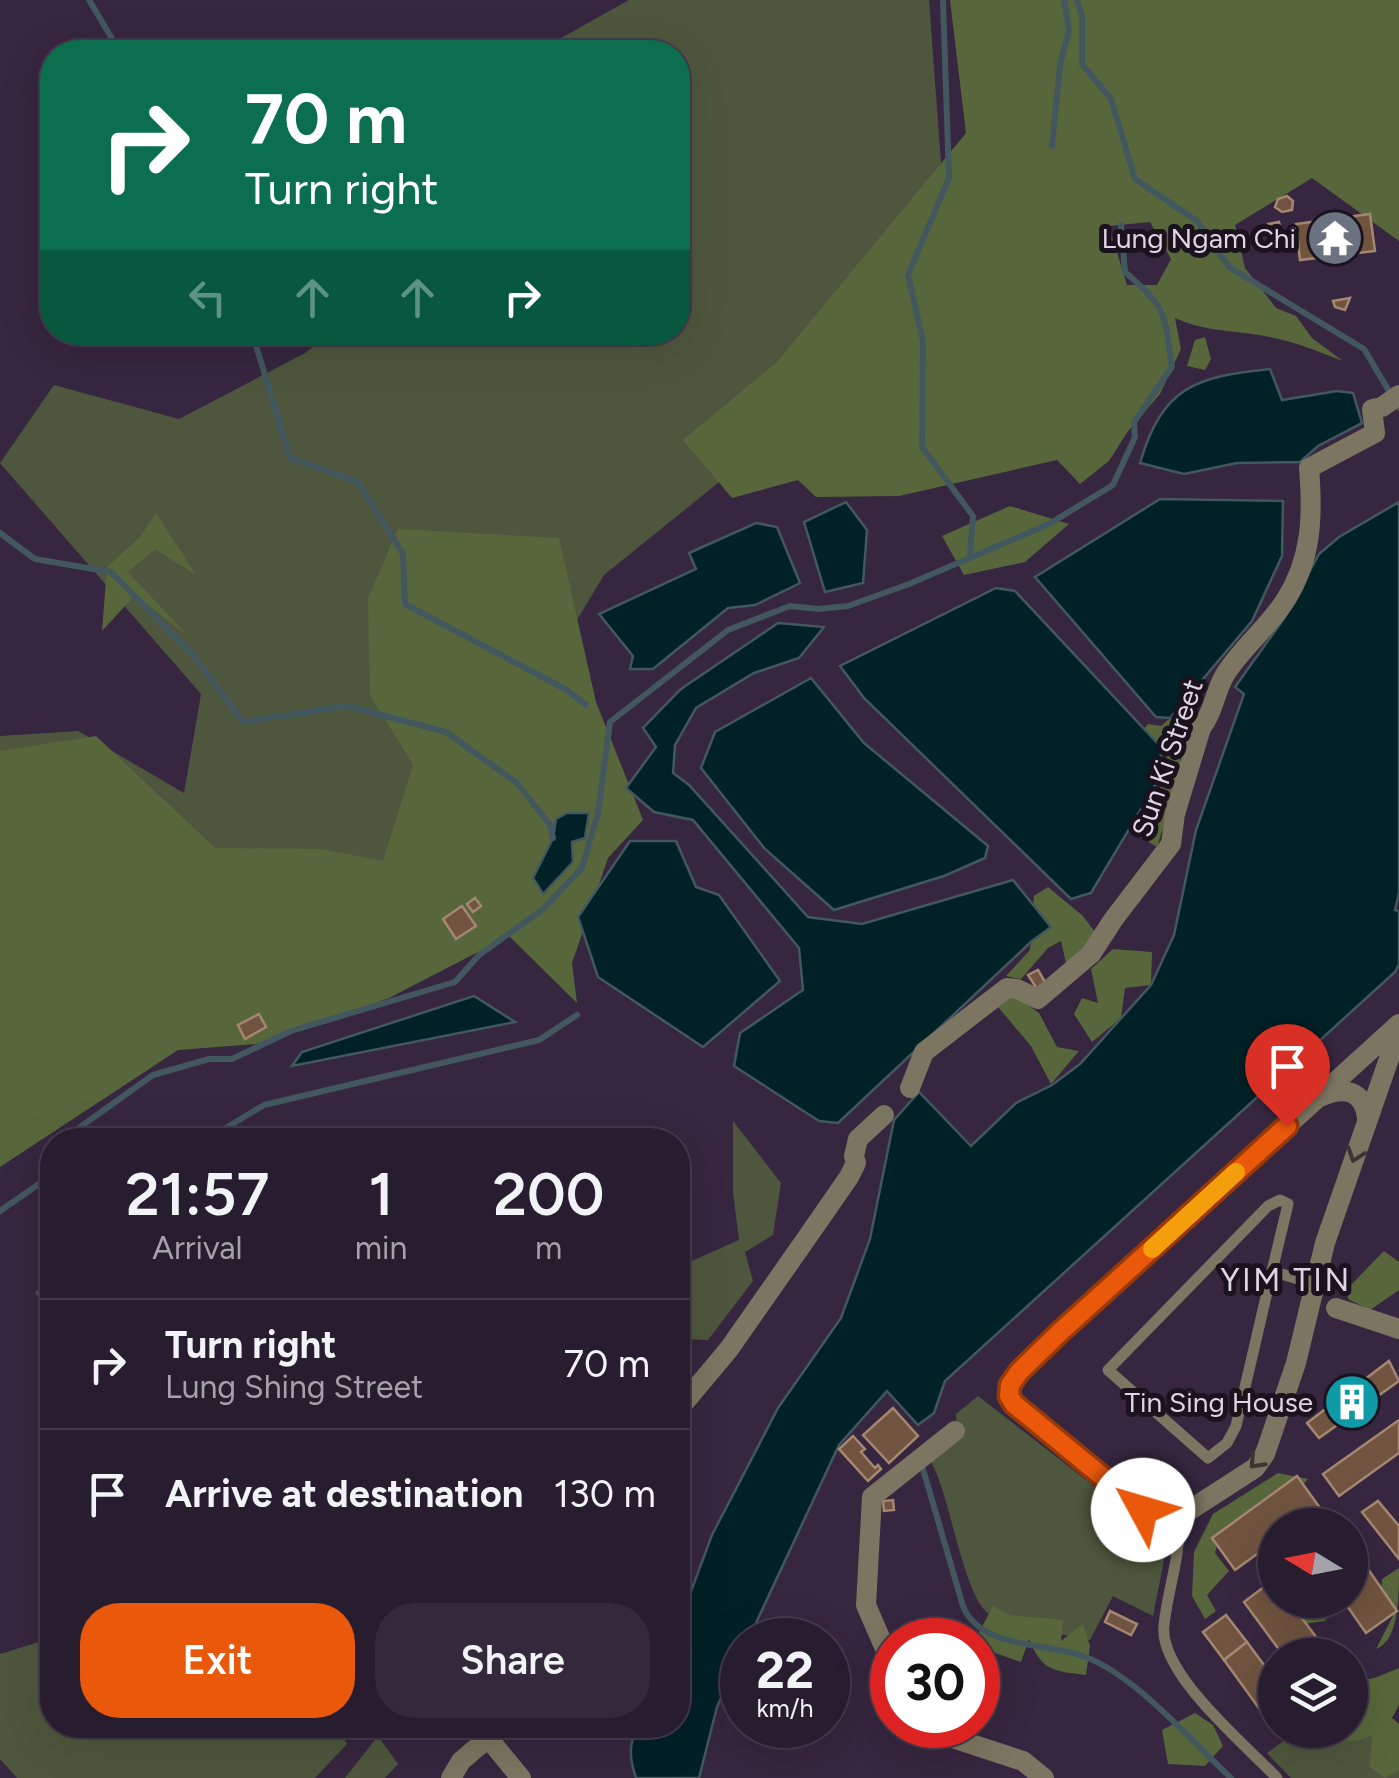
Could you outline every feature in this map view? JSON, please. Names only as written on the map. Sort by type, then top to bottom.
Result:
[{"type":"street","name":"Sun Ki Street","points":[[910,1088],[924,1052],[1007,988],[1038,1000],[1091,954],[1151,874],[1171,844],[1174,814],[1200,728],[1208,719],[1222,678],[1243,647],[1284,603],[1300,570],[1313,518],[1309,468],[1339,450],[1369,439],[1375,434],[1372,409],[1399,395]]},
{"type":"street","points":[[1399,1027],[1314,1284],[1296,1364],[1265,1454],[1255,1468],[1179,1517],[1162,1519],[1143,1510],[1014,1404],[1009,1396],[1010,1385],[1058,1334],[1399,1027]]},
{"type":"street","points":[[1316,1100],[1334,1091],[1349,1091],[1361,1097],[1367,1118]]},
{"type":"street","points":[[690,1395],[728,1349],[849,1177],[856,1163],[858,1139],[884,1114]]},
{"type":"street","points":[[1336,1308],[1399,1329]]},
{"type":"street","points":[[872,1618],[866,1605],[872,1497],[955,1432]]},
{"type":"street","points":[[451,1778],[481,1738]]},
{"type":"street","points":[[492,1738],[521,1778]]},
{"type":"street","points":[[985,1748],[1023,1762],[1044,1778]]},
{"type":"lane","points":[[1280,1200],[1288,1204],[1272,1270],[1236,1426],[1227,1443],[1208,1458],[1108,1370],[1268,1206],[1280,1200]]},
{"type":"lane","points":[[1272,1270],[1314,1284]]},
{"type":"lane","points":[[1179,1517],[1173,1587],[1164,1625],[1167,1649],[1196,1696],[1278,1778]]},
{"type":"shaded area","points":[[629,0],[929,0],[941,163],[723,479],[604,575],[428,868],[0,1093],[0,736],[78,731],[184,793],[201,694],[0,463],[54,385],[179,419],[316,345],[690,345],[690,40],[557,40]]},
{"type":"shaded area","points":[[1270,369],[1282,400],[1337,391],[1353,393],[1362,423],[1318,446],[1300,462],[1237,463],[1184,474],[1140,463],[1159,417],[1186,390],[1221,376]]},
{"type":"shaded area","points":[[1160,499],[1283,501],[1282,556],[1252,621],[1170,718],[1156,717],[1035,577]]},
{"type":"shaded area","points":[[846,502],[867,530],[863,583],[825,592],[804,522]]},
{"type":"shaded area","points":[[1399,502],[1399,893],[1395,910],[1399,911],[1399,964],[1395,972],[945,1381],[934,1413],[918,1425],[887,1391],[839,1445],[758,1618],[720,1618],[720,1700],[699,1778],[636,1778],[632,1738],[690,1738],[690,1594],[712,1535],[778,1408],[841,1318],[870,1239],[894,1120],[919,1092],[971,1146],[1016,1103],[1052,1085],[1080,1064],[1151,985],[1174,935],[1196,830],[1244,694],[1235,687],[1285,617],[1319,554],[1339,537]]},
{"type":"shaded area","points":[[756,523],[777,527],[800,583],[755,605],[728,608],[653,669],[630,669],[633,656],[599,614],[696,569],[689,553]]},
{"type":"shaded area","points":[[996,588],[1015,591],[1160,746],[1162,774],[1091,893],[1071,899],[864,698],[840,666]]},
{"type":"shaded area","points":[[778,623],[824,627],[799,658],[754,673],[696,708],[675,745],[673,773],[689,785],[808,917],[862,924],[1013,880],[1051,927],[838,1123],[819,1121],[734,1066],[740,1033],[803,990],[799,948],[693,820],[654,812],[626,788],[656,747],[643,728],[681,689]]},
{"type":"shaded area","points":[[811,678],[864,743],[988,846],[985,858],[944,876],[834,910],[765,849],[701,768],[715,732]]},
{"type":"shaded area","points":[[567,813],[589,813],[585,838],[572,842],[573,862],[543,894],[533,878],[553,838],[556,819]]},
{"type":"shaded area","points":[[630,841],[676,841],[696,887],[719,895],[780,981],[703,1047],[598,977],[578,917]]},
{"type":"shaded area","points":[[474,996],[515,1022],[292,1066],[302,1052]]},
{"type":"shaded area","points":[[733,1121],[781,1183],[773,1235],[745,1252],[753,1281],[708,1340],[690,1339],[690,1262],[739,1240],[733,1192]]},
{"type":"shaded area","points":[[978,1396],[1161,1538],[1165,1555],[1153,1616],[1113,1596],[1090,1640],[1015,1625],[992,1616],[982,1607],[965,1569],[930,1460],[958,1435],[956,1414]]},
{"type":"shaded area","points":[[40,1642],[40,1738],[343,1738],[347,1744],[315,1778],[17,1778],[0,1759],[0,1654]]},
{"type":"shaded area","points":[[1368,1729],[1399,1729],[1399,1778],[1291,1778],[1267,1753],[1274,1748],[1368,1748]]},
{"type":"shaded area","points":[[376,1738],[398,1764],[385,1778],[345,1778]]},
{"type":"green space","points":[[950,0],[1399,0],[1399,241],[1312,178],[1235,225],[1245,268],[1276,308],[1296,316],[1312,338],[1343,361],[1287,341],[1203,327],[1175,318],[1181,349],[1160,394],[1128,431],[1109,461],[1080,484],[1057,460],[899,496],[816,497],[798,480],[732,498],[683,440],[777,362],[966,133]],"holes":[[[1150,222],[1171,259],[1157,285],[1127,285],[1109,226]]]},
{"type":"green space","points":[[1205,337],[1211,359],[1205,370],[1187,366],[1195,340]]},
{"type":"green space","points":[[1010,506],[1069,524],[1025,562],[964,575],[942,536]]},
{"type":"green space","points":[[156,513],[196,575],[155,549],[128,572],[188,636],[135,595],[102,631],[107,567],[140,537]]},
{"type":"green space","points":[[398,529],[559,538],[596,702],[643,820],[608,858],[572,963],[577,1003],[509,936],[389,998],[312,1026],[256,1044],[178,1050],[59,1128],[40,1128],[40,1141],[0,1167],[0,751],[96,736],[215,848],[321,849],[383,861],[413,765],[370,695],[368,598]]},
{"type":"green space","points":[[1192,699],[1174,734],[1182,767],[1157,847],[1137,835],[1162,784],[1167,755],[1137,738],[1148,724],[1161,726]]},
{"type":"green space","points":[[1048,887],[1083,916],[1095,932],[1091,962],[1066,963],[1061,941],[1048,948],[1021,979],[1006,976],[1030,950],[1034,896]]},
{"type":"green space","points":[[1113,949],[1152,952],[1151,985],[1125,988],[1121,1018],[1092,1042],[1074,1014],[1082,998],[1098,1003],[1091,969]]},
{"type":"green space","points":[[1013,994],[1039,1013],[1057,1047],[1079,1051],[1051,1084],[1031,1046],[998,1007]]},
{"type":"green space","points":[[1384,1251],[1399,1262],[1399,1290],[1370,1310],[1348,1299],[1348,1288]]},
{"type":"green space","points":[[1278,1473],[1308,1479],[1294,1494],[1270,1508],[1258,1508],[1258,1515],[1219,1537],[1215,1553],[1229,1571],[1207,1595],[1216,1611],[1205,1619],[1192,1596],[1194,1552],[1213,1514]]},
{"type":"green space","points":[[1399,1568],[1393,1627],[1384,1644],[1376,1649],[1393,1616],[1380,1601],[1382,1579]]},
{"type":"green space","points":[[993,1606],[1009,1615],[1063,1620],[1061,1641],[1083,1624],[1090,1646],[1086,1675],[1050,1668],[1039,1658],[1029,1639],[1021,1662],[1000,1655],[1000,1618],[987,1618]]},
{"type":"green space","points":[[1292,1618],[1327,1618],[1325,1621],[1297,1625]]},
{"type":"green space","points":[[1399,1668],[1399,1705],[1392,1718],[1399,1724],[1399,1770],[1385,1778],[1370,1767],[1368,1679]]},
{"type":"green space","points":[[1195,1713],[1213,1725],[1223,1746],[1205,1766],[1168,1764],[1162,1730]]},
{"type":"building","points":[[1287,196],[1293,201],[1292,210],[1282,212],[1275,207],[1278,199]]},
{"type":"building","name":"Lung Ngam Chi","points":[[1370,214],[1375,251],[1300,260],[1296,224]]},
{"type":"building","points":[[1279,222],[1282,233],[1269,236],[1268,224]]},
{"type":"building","points":[[1350,298],[1345,310],[1335,307],[1333,301]]},
{"type":"building","points":[[475,898],[481,906],[473,912],[467,904]]},
{"type":"building","points":[[462,906],[476,926],[456,939],[443,919]]},
{"type":"building","points":[[1038,970],[1048,987],[1039,992],[1028,975]]},
{"type":"building","points":[[259,1014],[266,1027],[245,1039],[238,1025]]},
{"type":"building","name":"Tin Sing House","points":[[1389,1361],[1399,1381],[1319,1438],[1307,1423]]},
{"type":"building","points":[[893,1408],[918,1436],[889,1463],[863,1435]]},
{"type":"building","points":[[1399,1420],[1399,1453],[1339,1496],[1323,1474]]},
{"type":"building","points":[[853,1436],[865,1449],[861,1452],[875,1468],[878,1465],[881,1469],[868,1481],[839,1449]]},
{"type":"building","points":[[1297,1476],[1320,1508],[1258,1508],[1258,1553],[1235,1570],[1212,1538]]},
{"type":"building","points":[[893,1500],[894,1510],[884,1511],[883,1501]]},
{"type":"building","points":[[1378,1501],[1399,1526],[1399,1559],[1368,1520],[1368,1508]]},
{"type":"building","points":[[1368,1569],[1397,1611],[1366,1633],[1356,1618],[1368,1618]]},
{"type":"building","points":[[1258,1591],[1258,1618],[1302,1618],[1317,1638],[1270,1638],[1244,1602]]},
{"type":"building","points":[[1110,1611],[1137,1624],[1131,1635],[1105,1622]]},
{"type":"building","points":[[1226,1615],[1247,1642],[1224,1660],[1203,1632]]},
{"type":"building","points":[[1247,1642],[1258,1657],[1258,1707],[1224,1660]]},
{"type":"waterway","points":[[89,0],[113,40]]},
{"type":"waterway","points":[[943,0],[949,178],[908,275],[923,341],[922,447],[973,516],[970,556]]},
{"type":"waterway","points":[[1052,146],[1060,65],[1069,30],[1064,0]]},
{"type":"waterway","points":[[1077,0],[1082,16],[1082,64],[1111,99],[1135,179],[1197,221],[1229,267],[1364,349],[1399,408]]},
{"type":"waterway","points":[[79,1128],[153,1075],[209,1059],[232,1059],[291,1031],[455,982],[479,955],[542,910],[582,868],[598,813],[610,722],[728,630],[790,606],[848,606],[909,584],[1049,524],[1113,485],[1135,437],[1134,422],[1172,367],[1162,313],[1125,272],[1121,225]]},
{"type":"waterway","points":[[256,345],[290,458],[358,482],[403,554],[405,604],[565,689],[586,705]]},
{"type":"waterway","points":[[0,533],[35,559],[111,572],[195,657],[243,722],[347,706],[446,732],[517,783],[550,825],[553,838]]},
{"type":"waterway","points":[[226,1128],[264,1105],[539,1040],[577,1015]]},
{"type":"waterway","points":[[0,1211],[40,1183]]},
{"type":"waterway","points":[[923,1469],[963,1606],[971,1620],[998,1637],[1080,1655],[1120,1676],[1231,1778]]},
{"type":"slow traffic","points":[[1152,1249],[1236,1172]]},
{"type":"place","name":"Lung Ngam Chi","points":[[1335,238]]},
{"type":"place","name":"Tin Sing House","points":[[1352,1402]]},
{"type":"district","name":"YIM TIN","points":[[1286,1280]]},
{"type":"route","points":[[1143,1510],[1014,1404],[1009,1396],[1010,1385],[1058,1334],[1287,1126]]}]
